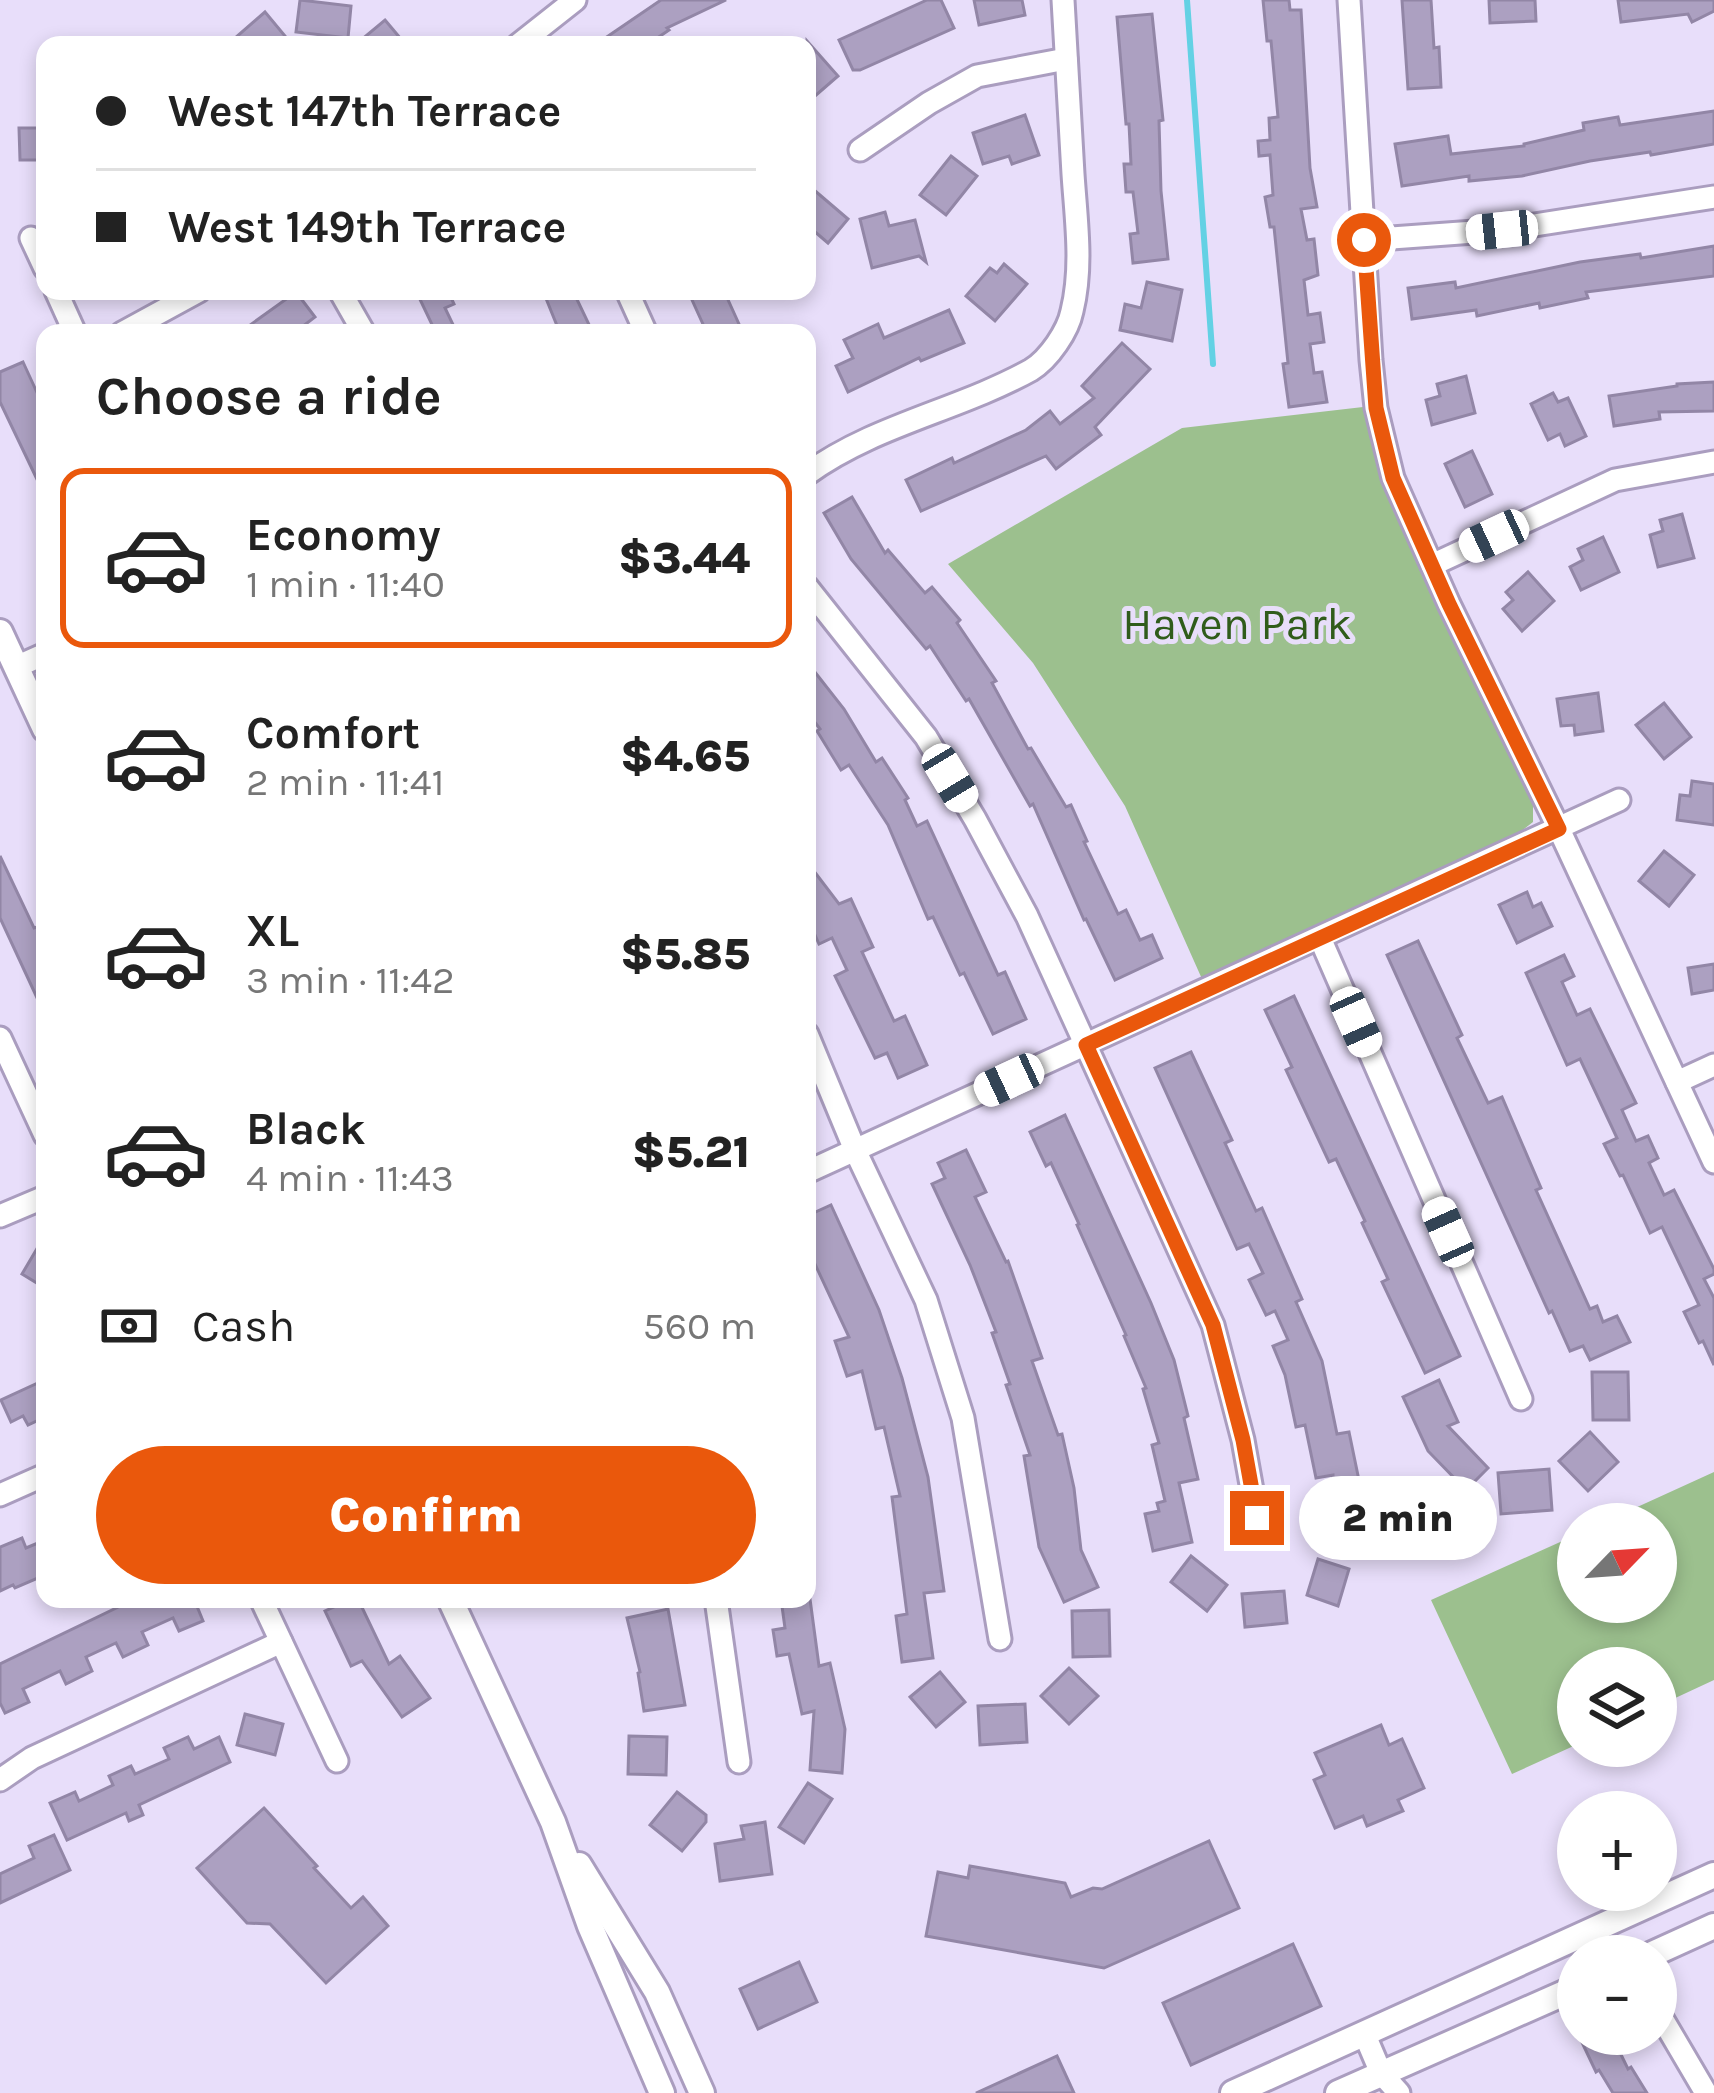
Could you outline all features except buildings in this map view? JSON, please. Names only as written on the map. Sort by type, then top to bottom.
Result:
[{"type":"main road","points":[[0,632],[36,710]]},
{"type":"main road","points":[[454,1608],[553,1822],[580,1899],[662,2093]]},
{"type":"main road","points":[[553,1822],[657,1992],[701,2093]]},
{"type":"main road","points":[[1233,2093],[1714,1875]]},
{"type":"main road","points":[[580,1899],[630,1990],[657,1992]]},
{"type":"main road","points":[[1677,1943],[1714,1926]]},
{"type":"main road","points":[[1338,2093],[1557,1996]]},
{"type":"street","points":[[529,36],[574,0]]},
{"type":"street","points":[[816,467],[888,430],[1037,367],[1072,317],[1079,268],[1064,0]]},
{"type":"street","points":[[1349,0],[1376,408],[1393,478],[1714,1162]]},
{"type":"street","points":[[860,150],[976,76],[1066,58]]},
{"type":"street","points":[[1364,240],[1502,230],[1714,197]]},
{"type":"street","points":[[31,238],[36,249]]},
{"type":"street","points":[[138,324],[182,300]]},
{"type":"street","points":[[1432,565],[1615,480],[1714,462]]},
{"type":"street","points":[[816,598],[918,726],[1027,916],[1213,1325],[1243,1440],[1257,1518]]},
{"type":"street","points":[[16,667],[36,658]]},
{"type":"street","points":[[816,1168],[1619,800]]},
{"type":"street","points":[[1320,938],[1521,1400]]},
{"type":"street","points":[[0,1038],[36,1116]]},
{"type":"street","points":[[816,1056],[854,1150],[926,1300],[963,1418],[1000,1639]]},
{"type":"street","points":[[1677,1082],[1714,1065]]},
{"type":"street","points":[[0,1216],[36,1201]]},
{"type":"street","points":[[0,1496],[36,1478]]},
{"type":"street","points":[[265,1608],[337,1760]]},
{"type":"street","points":[[717,1608],[739,1762]]},
{"type":"street","points":[[0,1780],[32,1759],[280,1642]]},
{"type":"street","points":[[1364,2033],[1381,2073],[1399,2093]]},
{"type":"street","points":[[1677,2044],[1706,2093]]},
{"type":"green space","name":"Haven Park","points":[[1363,407],[1382,477],[1533,804],[1533,822],[1519,833],[1202,979],[1125,806],[1033,663],[948,564],[1182,428]]},
{"type":"green space","points":[[1714,1472],[1714,1680],[1677,1697],[1677,1647],[1557,1647],[1557,1754],[1512,1774],[1431,1600],[1557,1543],[1557,1623],[1677,1623],[1677,1503],[1646,1503]]},
{"type":"waterway","points":[[1187,0],[1213,364]]},
{"type":"route","points":[[1257,1518],[1243,1440],[1213,1325],[1086,1045],[1559,829],[1393,478],[1376,408],[1364,240]]}]
